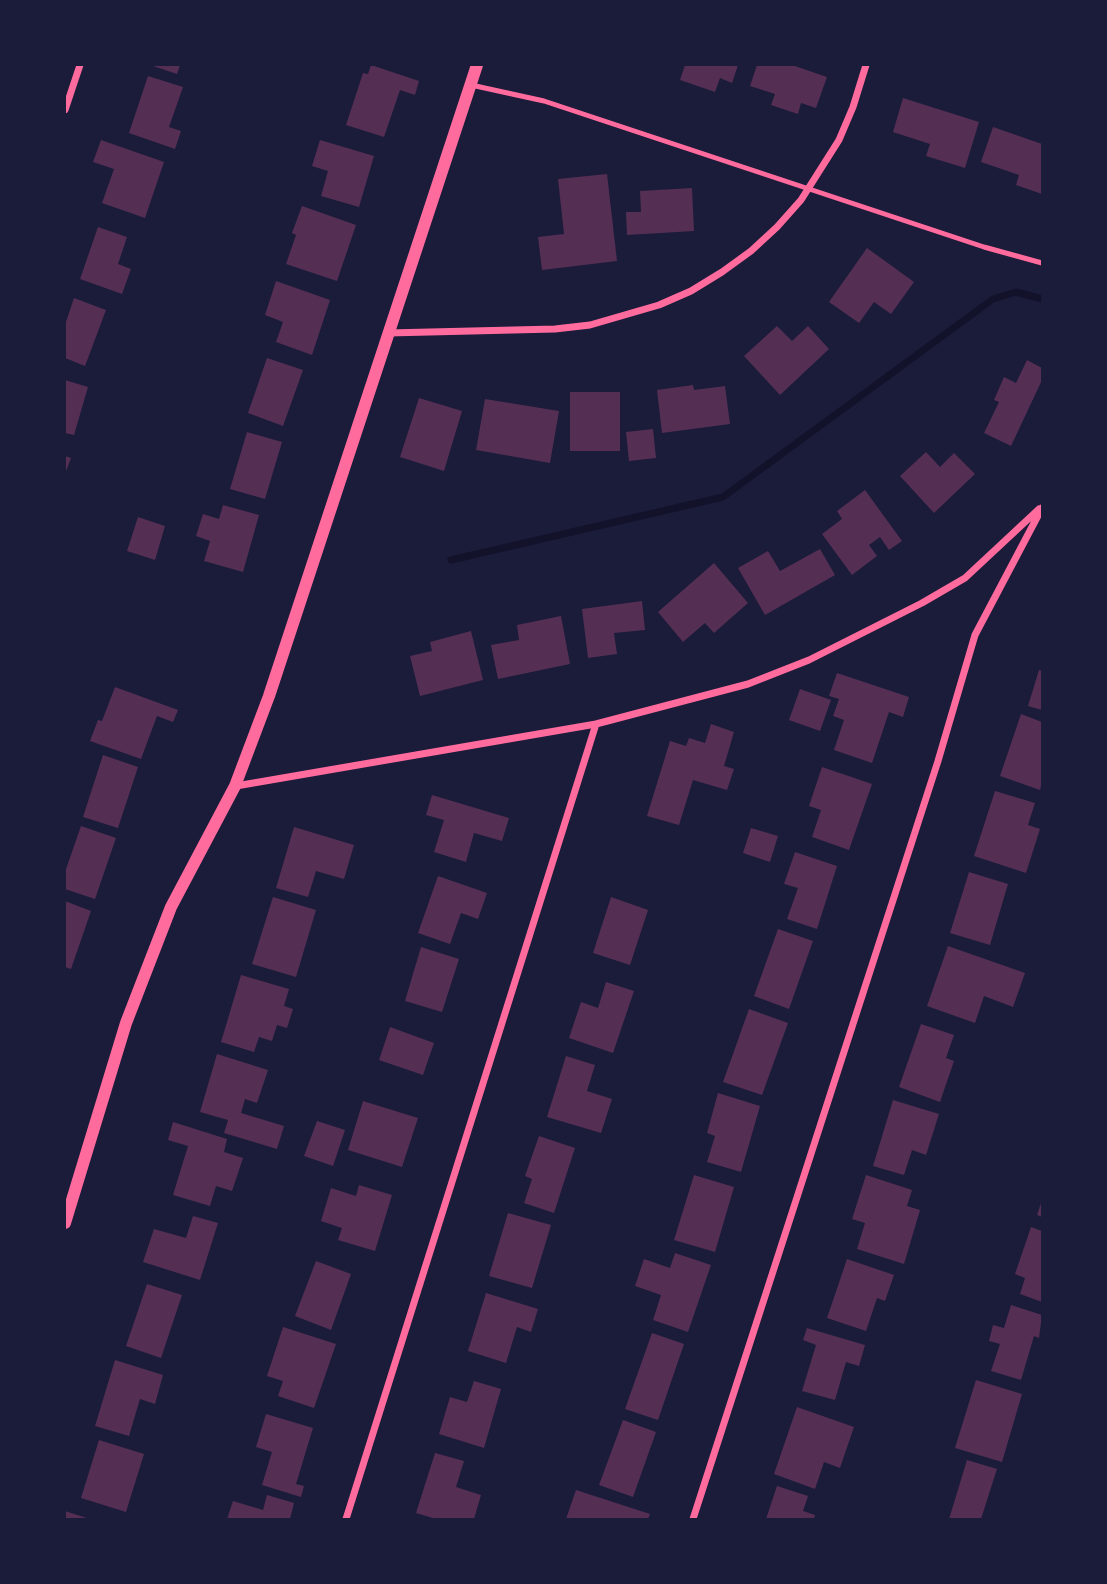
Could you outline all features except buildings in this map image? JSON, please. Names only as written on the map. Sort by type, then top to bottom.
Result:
[{"type":"street","points":[[65,110],[80,65]]},
{"type":"street","points":[[65,1223],[126,1023],[171,907],[235,786],[269,696],[477,65]]},
{"type":"street","points":[[388,333],[555,329],[590,325],[659,305],[691,291],[751,251],[777,227],[809,188],[839,140],[866,65]]},
{"type":"street","points":[[235,786],[596,724],[748,684],[809,660],[922,603],[965,578],[1042,507]]},
{"type":"street","points":[[693,1519],[934,774],[975,635],[1042,507]]},
{"type":"street","points":[[346,1519],[596,724]]},
{"type":"lane","points":[[470,85],[544,101],[984,247],[1042,263]]},
{"type":"waterway","points":[[451,560],[723,497],[993,299],[1016,292],[1042,299]]}]
